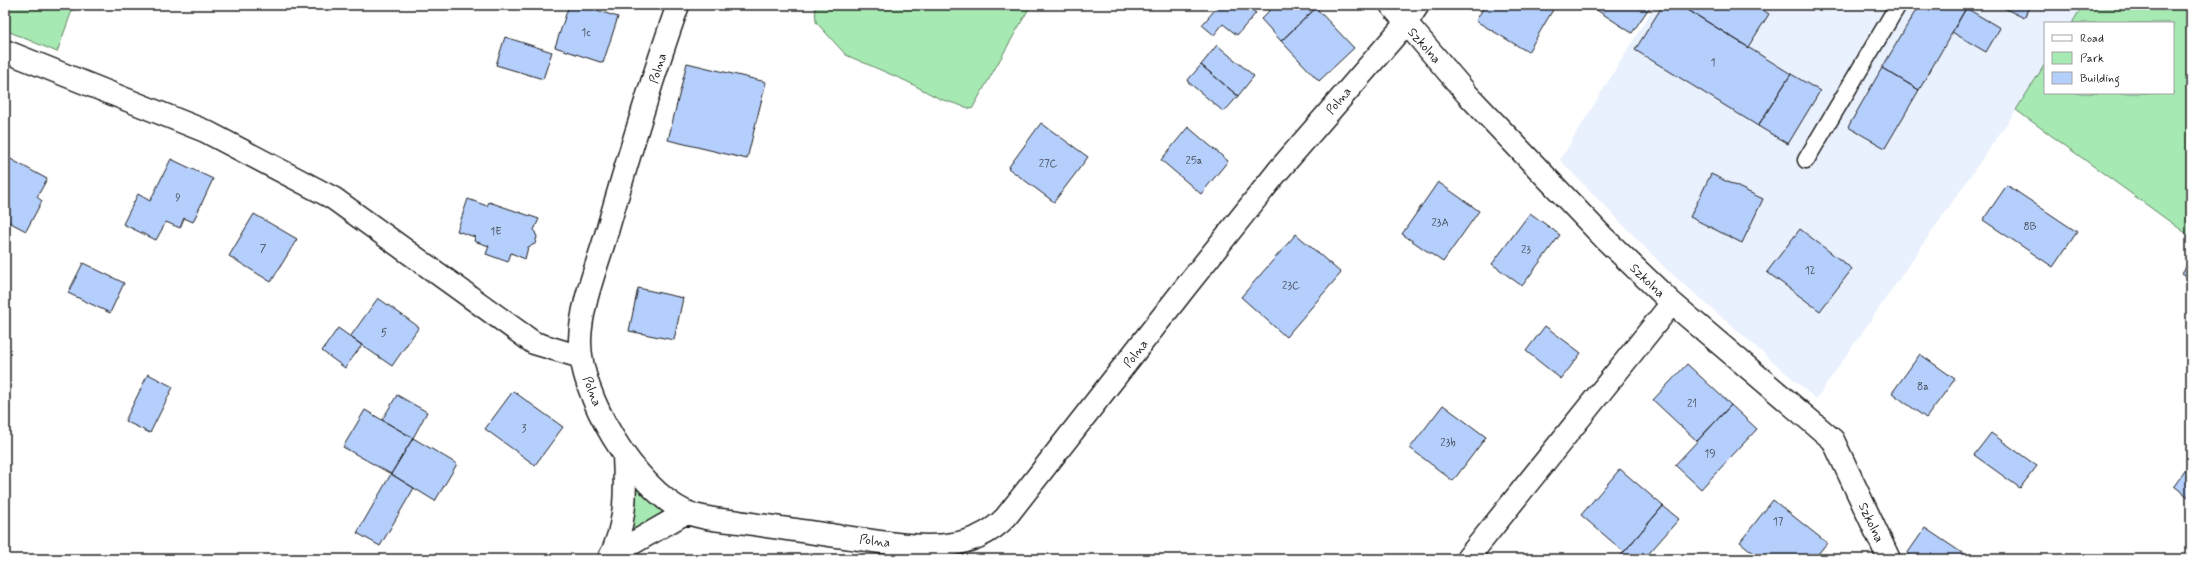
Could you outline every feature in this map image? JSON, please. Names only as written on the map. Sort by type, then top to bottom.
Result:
[{"type":"street","name":"Polna","points":[[678,5],[662,52],[587,300],[580,338],[581,357],[597,405],[624,456],[654,489],[687,512],[711,518],[814,533],[935,547],[960,543],[990,531],[1018,502],[1278,171],[1406,23],[1418,5]]},
{"type":"street","name":"Szkolna","points":[[1391,5],[1467,94],[1605,239],[1672,303],[1833,440],[1889,559]]},
{"type":"street","points":[[5,51],[205,131],[333,198],[534,343],[581,357]]},
{"type":"street","points":[[1467,559],[1672,303]]},
{"type":"street","points":[[611,555],[622,521],[625,498],[624,456]]},
{"type":"street","points":[[611,555],[687,512]]},
{"type":"lane","points":[[1806,160],[1898,5]]},
{"type":"shaded area","points":[[1655,5],[2083,5],[2073,22],[2044,22],[2044,66],[2016,110],[1816,399],[1664,267],[1560,160]]},
{"type":"green space","points":[[5,5],[74,5],[57,52],[5,30]]},
{"type":"green space","points":[[815,5],[1031,5],[972,109],[940,99],[906,81],[846,55],[816,22]]},
{"type":"green space","points":[[2083,5],[2191,5],[2191,237],[2016,110],[2044,66],[2044,94],[2174,94],[2174,22],[2073,22]]},
{"type":"green space","points":[[633,478],[669,514],[628,533]]},
{"type":"building","points":[[569,5],[580,5],[618,17],[603,63],[555,47]]},
{"type":"building","points":[[1219,5],[1246,5],[1256,13],[1237,35],[1223,24],[1214,35],[1202,25]]},
{"type":"building","points":[[1275,5],[1312,5],[1316,8],[1281,41],[1261,19]]},
{"type":"building","points":[[1485,5],[1549,5],[1554,8],[1528,52],[1476,21]]},
{"type":"building","points":[[1589,5],[1651,5],[1632,33]]},
{"type":"building","points":[[1663,5],[1680,5],[1791,74],[1758,126],[1635,50]]},
{"type":"building","points":[[1680,5],[1755,5],[1769,14],[1748,47]]},
{"type":"building","points":[[1919,5],[1968,5],[1919,90],[1882,68]]},
{"type":"building","points":[[1998,5],[2030,5],[2024,18]]},
{"type":"building","points":[[1316,8],[1354,48],[1319,81],[1281,41]]},
{"type":"building","points":[[1966,8],[2000,28],[1986,52],[1952,32]]},
{"type":"building","points":[[505,37],[552,52],[543,79],[496,65]]},
{"type":"building","points":[[1217,45],[1254,76],[1238,96],[1201,65]]},
{"type":"building","points":[[687,63],[766,82],[747,159],[668,140]]},
{"type":"building","points":[[1201,65],[1238,96],[1224,112],[1187,81]]},
{"type":"building","points":[[1882,68],[1919,90],[1885,148],[1848,127]]},
{"type":"building","points":[[1791,74],[1820,91],[1788,144],[1758,126]]},
{"type":"building","points":[[1041,123],[1088,157],[1054,202],[1008,168]]},
{"type":"building","points":[[1188,127],[1228,161],[1201,194],[1161,160]]},
{"type":"building","points":[[5,156],[47,179],[37,197],[42,201],[26,231],[5,220]]},
{"type":"building","points":[[171,159],[213,179],[193,222],[184,218],[180,228],[166,222],[156,240],[123,224],[138,194],[150,201]]},
{"type":"building","points":[[1711,174],[1763,199],[1742,243],[1690,217]]},
{"type":"building","points":[[1438,182],[1479,211],[1443,262],[1402,234]]},
{"type":"building","points":[[2007,185],[2077,232],[2053,267],[1983,220]]},
{"type":"building","points":[[468,199],[487,206],[489,202],[539,219],[534,230],[537,237],[535,244],[528,247],[525,259],[511,253],[508,262],[486,254],[489,246],[474,241],[475,237],[457,231]]},
{"type":"building","points":[[1530,213],[1560,235],[1522,286],[1492,264]]},
{"type":"building","points":[[254,214],[297,239],[271,282],[229,256]]},
{"type":"building","points":[[1800,229],[1852,269],[1820,311],[1767,272]]},
{"type":"building","points":[[1296,234],[1341,273],[1286,337],[1241,297]]},
{"type":"building","points":[[2191,259],[2191,279],[2182,273]]},
{"type":"building","points":[[83,263],[124,283],[110,313],[68,293]]},
{"type":"building","points":[[638,288],[683,298],[674,340],[629,331]]},
{"type":"building","points":[[378,298],[419,327],[392,366],[350,337]]},
{"type":"building","points":[[1545,326],[1581,353],[1561,379],[1526,351]]},
{"type":"building","points":[[338,328],[362,345],[345,368],[322,351]]},
{"type":"building","points":[[1920,354],[1955,379],[1926,418],[1892,393]]},
{"type":"building","points":[[1687,364],[1731,405],[1697,441],[1653,400]]},
{"type":"building","points":[[148,374],[173,387],[150,433],[125,421]]},
{"type":"building","points":[[513,391],[563,427],[535,465],[485,429]]},
{"type":"building","points":[[397,395],[427,412],[413,438],[382,420]]},
{"type":"building","points":[[1443,405],[1486,437],[1453,481],[1410,448]]},
{"type":"building","points":[[1731,405],[1757,429],[1701,489],[1675,465]]},
{"type":"building","points":[[365,410],[413,438],[391,474],[343,447]]},
{"type":"building","points":[[1991,433],[2037,466],[2020,488],[1974,455]]},
{"type":"building","points":[[413,438],[457,464],[435,501],[391,474]]},
{"type":"building","points":[[2190,464],[2191,465],[2191,499],[2174,486]]},
{"type":"building","points":[[1620,469],[1663,506],[1624,552],[1581,515]]},
{"type":"building","points":[[391,474],[414,488],[380,546],[357,533]]},
{"type":"building","points":[[1773,500],[1827,543],[1814,559],[1761,559],[1740,542]]},
{"type":"building","points":[[1663,506],[1679,519],[1644,559],[1618,559]]},
{"type":"building","points":[[1925,528],[1971,559],[1914,559],[1907,554]]}]
